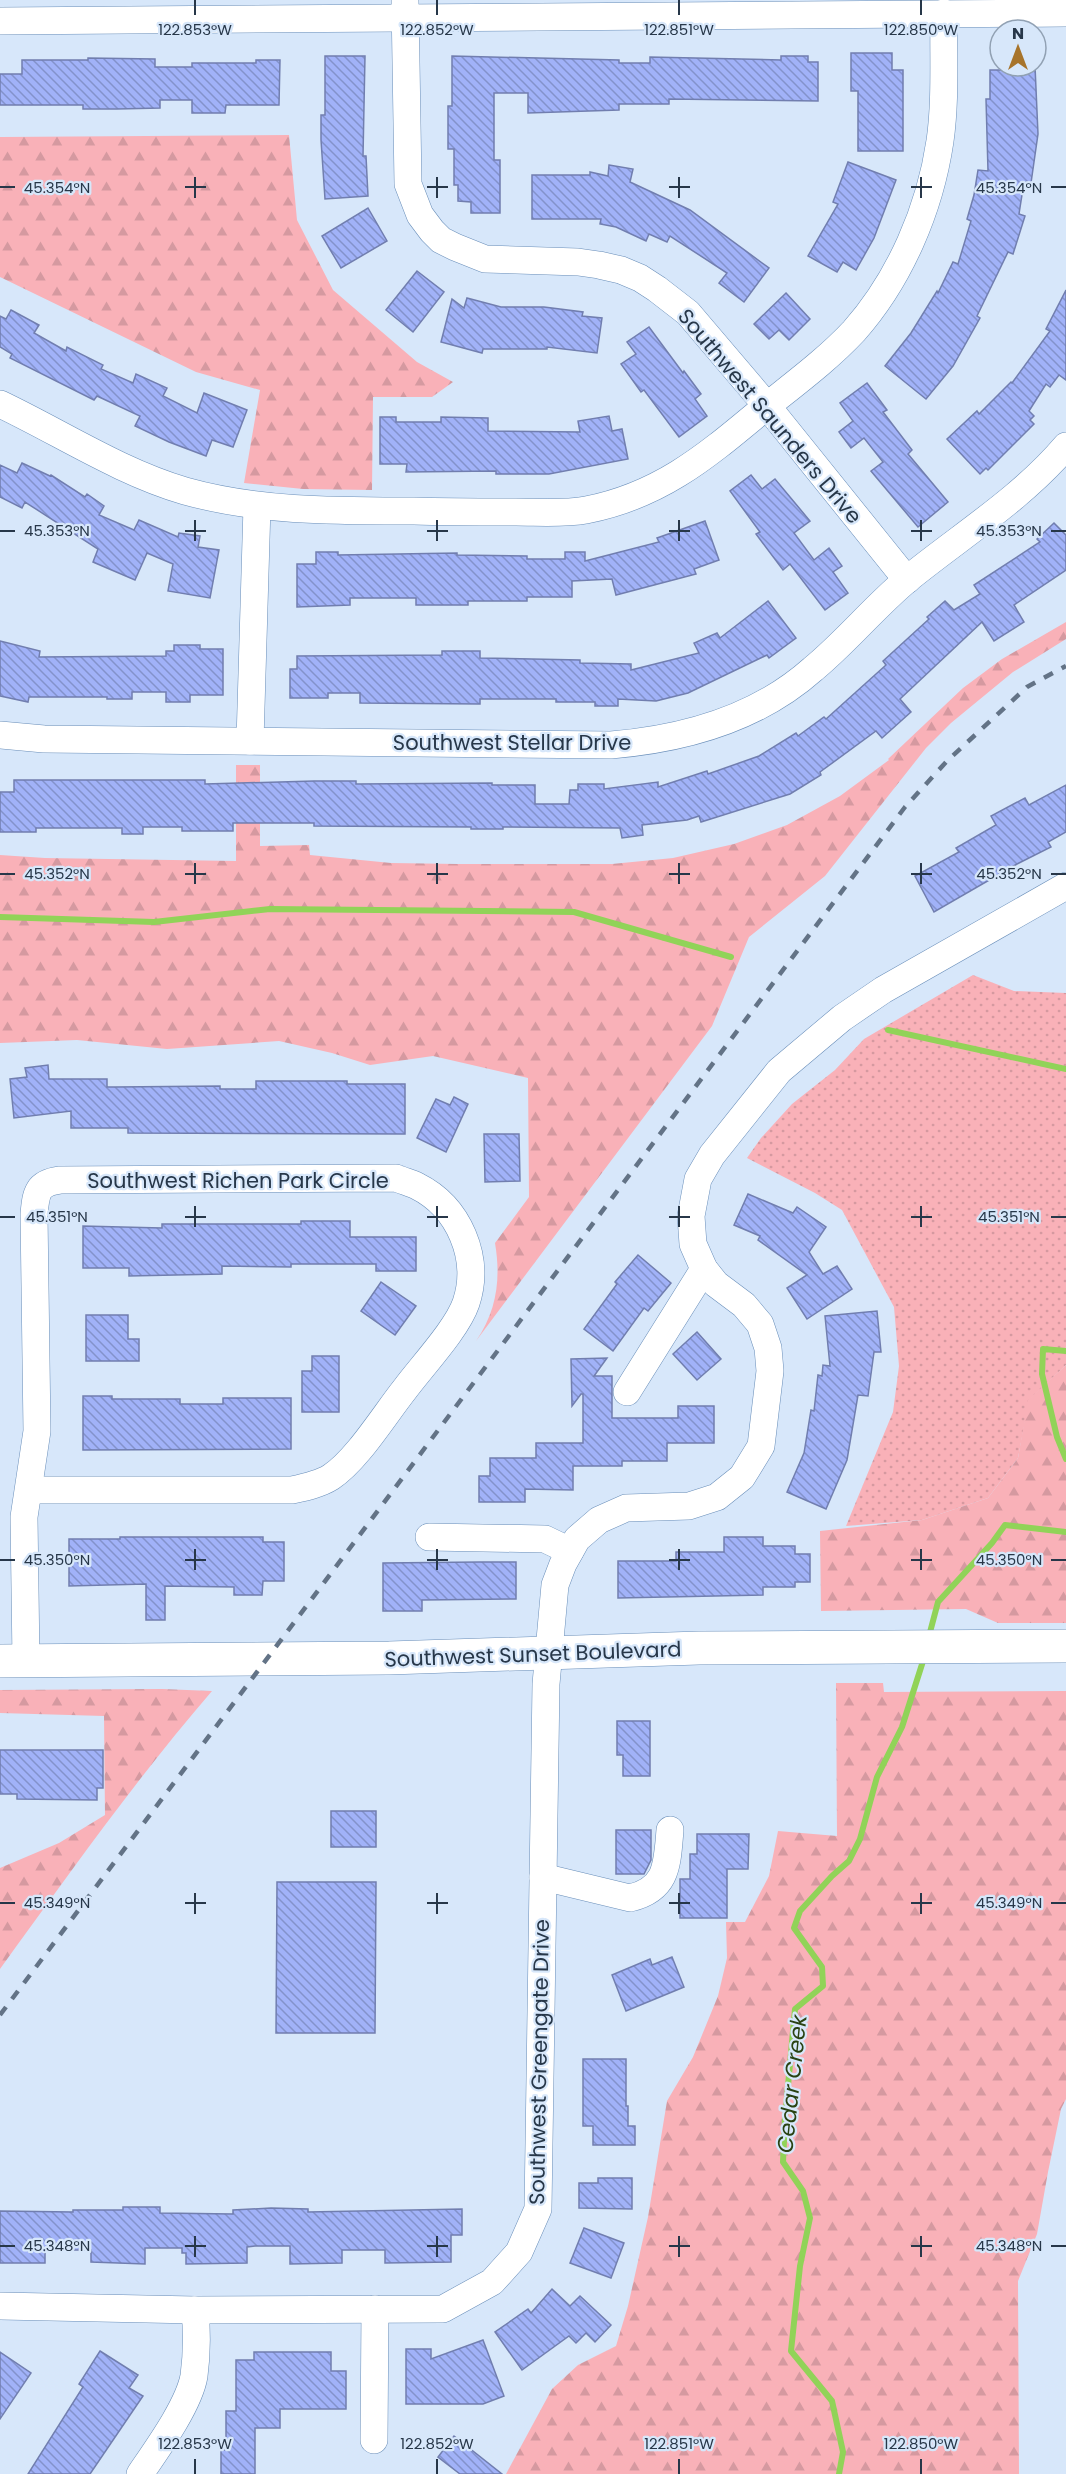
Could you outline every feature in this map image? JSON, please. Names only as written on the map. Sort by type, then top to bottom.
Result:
[{"type":"main road","name":"Southwest Sunset Boulevard","points":[[13,1661],[389,1658],[699,1648],[1066,1646]]},
{"type":"street","points":[[0,21],[405,9],[944,13],[1013,7],[1066,13]]},
{"type":"street","name":"Southwest Saunders Drive","points":[[405,9],[408,184],[420,215],[432,231],[448,243],[485,259],[578,262],[621,270],[640,278],[688,313],[767,406],[891,563],[907,580]]},
{"type":"street","points":[[0,404],[162,483],[229,502],[257,507],[543,512],[585,510],[641,494],[682,474],[816,366],[855,329],[881,296],[903,259],[924,209],[940,141],[943,106],[944,13]]},
{"type":"street","name":"Southwest Stellar Drive","points":[[0,735],[44,739],[611,745],[681,735],[732,719],[790,687],[812,670],[907,580],[1026,487],[1066,446]]},
{"type":"street","points":[[250,741],[257,507]]},
{"type":"street","points":[[627,1392],[704,1269],[693,1244],[691,1216],[698,1179],[712,1155],[779,1071],[842,1018],[883,990],[1066,886]]},
{"type":"street","name":"Southwest Richen Park Circle","points":[[396,1178],[417,1186],[437,1199],[455,1218],[465,1239],[470,1260],[470,1283],[465,1305],[450,1330],[355,1454],[331,1477],[313,1485],[292,1490],[28,1490],[37,1431],[34,1214],[36,1194],[49,1181],[396,1178]]},
{"type":"street","name":"Southwest Greengate Drive","points":[[0,2306],[195,2310],[443,2309],[492,2282],[519,2252],[538,2209],[546,1684],[555,1585],[577,1539],[599,1520],[626,1508],[688,1506],[717,1497],[742,1477],[761,1446],[770,1371],[768,1347],[760,1324],[744,1305],[716,1284],[704,1269]]},
{"type":"street","points":[[13,1661],[28,1490]]},
{"type":"street","points":[[429,1537],[545,1539],[570,1551]]},
{"type":"street","points":[[543,1877],[630,1898],[642,1895],[660,1882],[667,1864],[670,1830]]},
{"type":"street","points":[[374,2440],[375,2309]]},
{"type":"street","points":[[140,2474],[173,2423],[194,2378],[197,2332],[195,2310]]},
{"type":"green space","points":[[289,135],[297,220],[333,290],[417,362],[453,382],[432,397],[373,397],[372,490],[303,489],[244,483],[260,390],[196,372],[0,277],[0,137]]},
{"type":"green space","points":[[1066,622],[1066,639],[1013,672],[951,723],[926,748],[825,876],[749,937],[712,1026],[476,1341],[489,1318],[496,1294],[498,1269],[495,1243],[529,1197],[528,1078],[433,1056],[370,1065],[332,1053],[279,1041],[167,1049],[77,1040],[0,1043],[0,855],[45,858],[236,861],[236,765],[260,765],[260,846],[309,845],[310,855],[391,863],[612,864],[673,858],[734,844],[787,825],[840,796],[889,760],[963,688],[1002,659]]},
{"type":"green space","points":[[973,975],[1014,991],[1066,993],[1066,1365],[1029,1400],[1018,1458],[988,1498],[922,1520],[846,1526],[893,1412],[899,1366],[894,1307],[842,1210],[815,1193],[747,1158],[761,1138],[792,1104],[835,1070],[864,1039]]},
{"type":"green space","points":[[1066,1365],[1066,1623],[998,1623],[966,1609],[821,1611],[820,1531],[922,1520],[988,1498],[1018,1458],[1028,1400]]},
{"type":"green space","points":[[836,1683],[883,1683],[884,1692],[1066,1691],[1066,2099],[1061,2109],[1037,2234],[1018,2281],[1019,2474],[506,2474],[552,2389],[578,2365],[616,2346],[628,2306],[648,2217],[667,2101],[693,2057],[718,1996],[727,1958],[726,1922],[745,1922],[769,1876],[778,1831],[837,1836]]},
{"type":"green space","points":[[0,1690],[212,1691],[77,1862],[0,1969],[0,1868],[59,1843],[105,1815],[104,1716],[0,1713]]},
{"type":"building","points":[[851,53],[892,53],[892,70],[903,70],[903,151],[858,151],[858,91],[851,91]]},
{"type":"building","points":[[325,56],[365,56],[363,156],[366,156],[368,196],[325,199],[321,115],[325,115]]},
{"type":"building","points":[[452,56],[619,60],[619,63],[650,63],[650,57],[781,60],[781,56],[808,56],[808,62],[818,62],[818,101],[669,99],[669,104],[619,104],[619,110],[528,113],[528,93],[494,93],[494,160],[500,160],[500,213],[471,213],[471,202],[458,201],[458,185],[454,185],[454,149],[448,149],[448,106],[452,106]]},
{"type":"building","points":[[88,58],[155,59],[155,67],[192,67],[192,63],[256,63],[256,60],[280,60],[279,105],[226,105],[225,113],[192,113],[192,100],[160,100],[160,108],[83,109],[83,105],[0,105],[0,74],[22,74],[22,60],[88,60]]},
{"type":"building","points":[[990,78],[1036,78],[1038,134],[1031,183],[1024,182],[1019,214],[1025,216],[1013,254],[1008,252],[977,316],[980,318],[953,366],[926,399],[885,366],[911,333],[937,291],[938,293],[953,262],[958,264],[971,221],[967,219],[978,170],[988,171],[986,99],[990,99]]},
{"type":"building","points":[[848,162],[896,180],[874,238],[856,270],[843,262],[837,272],[808,256],[838,204],[833,202]]},
{"type":"building","points":[[609,165],[633,169],[630,182],[690,210],[769,268],[744,302],[719,283],[727,273],[670,236],[667,242],[649,234],[646,241],[616,227],[600,224],[601,219],[532,219],[532,175],[590,175],[590,172],[608,176]]},
{"type":"building","points":[[368,208],[387,241],[341,268],[322,236]]},
{"type":"building","points":[[417,271],[444,292],[413,332],[386,310]]},
{"type":"building","points":[[1066,290],[1066,380],[1059,375],[1050,387],[1046,384],[1029,411],[1034,416],[1030,420],[1034,424],[988,470],[986,468],[980,474],[947,439],[977,411],[979,414],[1012,383],[1050,331],[1046,329]]},
{"type":"building","points":[[786,293],[810,319],[789,340],[779,330],[769,339],[754,324]]},
{"type":"building","points":[[467,298],[501,307],[544,307],[583,312],[582,316],[602,318],[597,353],[547,347],[547,349],[483,349],[482,353],[441,342],[452,299],[464,308]]},
{"type":"building","points":[[11,310],[39,325],[34,333],[66,351],[67,347],[103,365],[101,369],[133,383],[136,374],[167,388],[163,396],[197,413],[204,393],[247,410],[233,447],[212,440],[206,456],[169,442],[135,426],[140,416],[97,396],[94,400],[10,358],[12,354],[0,347],[0,316],[6,319]]},
{"type":"building","points":[[649,327],[701,394],[695,399],[707,416],[679,437],[644,390],[641,392],[621,364],[636,354],[627,342]]},
{"type":"building","points":[[867,383],[887,410],[883,412],[912,450],[908,454],[948,502],[918,527],[871,471],[883,462],[864,438],[851,448],[839,432],[853,421],[840,403]]},
{"type":"building","points":[[609,416],[612,431],[622,429],[628,459],[549,474],[496,474],[496,471],[406,472],[407,464],[380,464],[380,417],[396,417],[396,422],[441,422],[441,417],[488,418],[488,431],[580,432],[578,421]]},
{"type":"building","points":[[22,463],[51,475],[85,497],[87,494],[104,506],[99,515],[134,530],[139,520],[178,537],[179,533],[200,536],[198,547],[219,550],[210,598],[168,591],[173,564],[147,553],[135,580],[93,562],[98,549],[25,502],[22,508],[0,497],[0,465],[17,473]]},
{"type":"building","points":[[751,475],[762,489],[775,479],[810,521],[794,533],[814,560],[829,548],[842,566],[833,572],[848,593],[825,610],[790,564],[783,570],[756,534],[760,532],[730,491]]},
{"type":"building","points":[[705,521],[719,560],[694,569],[696,574],[616,595],[612,579],[572,581],[572,597],[527,597],[527,601],[468,601],[468,605],[416,605],[416,598],[350,598],[350,605],[297,607],[297,564],[316,564],[316,552],[338,552],[338,555],[457,553],[457,555],[527,556],[527,559],[565,559],[565,552],[585,552],[585,561],[659,542],[657,538]]},
{"type":"building","points":[[1054,523],[1066,535],[1066,570],[1014,605],[1024,622],[994,641],[982,622],[900,699],[911,712],[882,738],[876,731],[820,772],[821,775],[790,794],[701,822],[699,816],[687,820],[642,825],[643,835],[622,838],[620,828],[471,829],[471,827],[314,826],[314,823],[233,823],[233,831],[182,831],[182,827],[143,827],[143,834],[122,834],[122,828],[36,828],[36,832],[0,832],[0,792],[14,792],[14,780],[205,780],[205,784],[314,781],[356,781],[356,784],[492,783],[492,785],[535,785],[535,804],[569,804],[570,790],[578,790],[578,784],[604,784],[604,789],[658,782],[658,787],[707,771],[708,774],[759,756],[796,733],[798,736],[824,717],[826,719],[886,665],[883,661],[929,619],[927,617],[945,601],[954,610],[980,594],[974,585],[1040,542],[1037,539]]},
{"type":"building","points":[[768,601],[796,638],[769,658],[767,655],[688,693],[656,701],[618,699],[618,706],[595,706],[595,702],[556,702],[556,699],[480,699],[480,704],[360,703],[360,693],[328,693],[328,698],[290,698],[290,669],[297,669],[297,656],[442,655],[442,651],[480,651],[480,658],[580,660],[580,663],[631,664],[631,670],[699,653],[694,643],[717,633],[720,638]]},
{"type":"building","points":[[0,641],[40,651],[39,657],[166,656],[166,651],[174,651],[174,645],[200,645],[200,649],[223,649],[223,695],[190,695],[190,702],[166,702],[166,692],[132,692],[132,699],[29,697],[28,702],[0,696]]},
{"type":"building","points":[[1066,785],[1066,832],[1048,842],[1051,847],[934,912],[915,876],[959,852],[956,848],[996,825],[991,816],[1025,798],[1029,805]]},
{"type":"building","points":[[48,1065],[49,1079],[107,1079],[107,1087],[220,1086],[220,1089],[256,1089],[256,1081],[347,1081],[347,1084],[405,1084],[405,1134],[128,1133],[128,1128],[71,1128],[71,1111],[14,1118],[10,1079],[27,1077],[25,1068]]},
{"type":"building","points":[[454,1097],[468,1104],[446,1152],[417,1138],[436,1099],[450,1105]]},
{"type":"building","points":[[484,1134],[519,1134],[520,1181],[485,1182]]},
{"type":"building","points":[[748,1194],[793,1213],[797,1207],[826,1227],[809,1252],[823,1274],[837,1266],[852,1289],[807,1319],[787,1288],[807,1275],[758,1240],[760,1236],[734,1225]]},
{"type":"building","points":[[301,1221],[350,1221],[350,1237],[416,1237],[416,1271],[376,1271],[376,1264],[291,1264],[291,1267],[222,1266],[222,1274],[129,1276],[129,1268],[83,1268],[83,1226],[162,1228],[162,1224],[301,1224]]},
{"type":"building","points":[[638,1255],[671,1283],[648,1311],[644,1308],[613,1351],[584,1329],[617,1284],[615,1282]]},
{"type":"building","points":[[381,1282],[416,1306],[395,1335],[361,1311]]},
{"type":"building","points":[[877,1311],[881,1352],[874,1352],[868,1396],[858,1395],[847,1460],[826,1509],[787,1492],[804,1453],[811,1410],[814,1411],[818,1375],[822,1376],[823,1365],[830,1366],[825,1316]]},
{"type":"building","points":[[86,1315],[128,1315],[128,1339],[139,1339],[139,1361],[86,1361]]},
{"type":"building","points":[[697,1332],[721,1359],[697,1380],[673,1354]]},
{"type":"building","points":[[312,1356],[339,1356],[339,1412],[302,1412],[302,1371],[312,1371]]},
{"type":"building","points":[[607,1358],[594,1376],[612,1376],[612,1418],[678,1418],[678,1406],[714,1406],[714,1443],[667,1443],[667,1461],[622,1461],[622,1466],[573,1466],[573,1490],[525,1489],[525,1502],[479,1502],[479,1476],[490,1476],[490,1458],[536,1458],[536,1443],[583,1443],[583,1394],[572,1406],[571,1359]]},
{"type":"building","points":[[83,1396],[112,1396],[112,1399],[180,1399],[180,1404],[223,1404],[223,1398],[291,1398],[291,1449],[83,1450]]},
{"type":"building","points":[[120,1537],[263,1537],[263,1542],[284,1542],[284,1581],[263,1581],[262,1595],[234,1595],[234,1587],[165,1586],[165,1620],[146,1620],[146,1584],[69,1586],[69,1539],[120,1539]]},
{"type":"building","points":[[724,1537],[763,1537],[763,1546],[795,1546],[795,1554],[810,1554],[810,1582],[795,1582],[795,1587],[763,1587],[763,1595],[618,1598],[618,1561],[676,1561],[676,1552],[724,1552]]},
{"type":"building","points":[[516,1562],[516,1599],[422,1600],[422,1611],[383,1611],[383,1563]]},
{"type":"building","points":[[617,1721],[650,1721],[650,1776],[623,1776],[623,1755],[617,1755]]},
{"type":"building","points":[[0,1750],[103,1750],[103,1788],[97,1788],[97,1800],[17,1799],[17,1794],[0,1794]]},
{"type":"building","points":[[331,1811],[376,1811],[376,1847],[331,1847]]},
{"type":"building","points":[[616,1830],[651,1830],[651,1860],[644,1874],[616,1874]]},
{"type":"building","points":[[697,1834],[749,1834],[748,1869],[727,1869],[727,1918],[680,1918],[680,1879],[690,1879],[690,1854],[697,1854]]},
{"type":"building","points":[[277,1882],[376,1882],[375,2033],[276,2033]]},
{"type":"building","points":[[672,1957],[684,1987],[626,2011],[612,1975],[650,1959],[652,1965]]},
{"type":"building","points":[[583,2059],[626,2059],[628,2126],[635,2126],[635,2145],[593,2145],[593,2126],[583,2126]]},
{"type":"building","points":[[598,2178],[632,2178],[632,2209],[579,2208],[579,2183],[598,2183]]},
{"type":"building","points":[[123,2207],[160,2207],[160,2213],[233,2214],[233,2210],[271,2208],[308,2209],[308,2212],[462,2209],[462,2235],[451,2235],[451,2262],[385,2263],[385,2250],[342,2250],[342,2263],[290,2264],[290,2246],[255,2246],[247,2247],[247,2263],[186,2264],[186,2253],[182,2253],[182,2248],[145,2248],[145,2264],[91,2262],[91,2250],[45,2250],[45,2263],[0,2263],[0,2211],[73,2212],[73,2210],[123,2210]]},
{"type":"building","points":[[584,2228],[624,2243],[611,2278],[570,2263]]},
{"type":"building","points":[[552,2289],[570,2306],[580,2296],[611,2325],[595,2342],[586,2333],[576,2343],[569,2336],[522,2370],[495,2332],[528,2309],[531,2313]]},
{"type":"building","points":[[483,2340],[504,2396],[483,2404],[406,2404],[406,2349],[431,2349],[431,2359]]},
{"type":"building","points":[[100,2351],[138,2375],[129,2388],[143,2396],[90,2474],[28,2474],[83,2387],[79,2384]]},
{"type":"building","points":[[0,2352],[31,2373],[0,2419]]},
{"type":"building","points":[[254,2352],[331,2352],[331,2371],[346,2371],[346,2409],[280,2409],[280,2428],[255,2428],[255,2474],[221,2474],[221,2450],[226,2450],[226,2411],[236,2411],[236,2360],[254,2360]]},
{"type":"building","points":[[454,2436],[502,2474],[460,2474],[438,2457]]},
{"type":"waterway","points":[[0,917],[154,922],[270,909],[574,912],[731,957]]},
{"type":"waterway","points":[[888,1030],[1066,1069]]},
{"type":"waterway","name":"Cedar Creek","points":[[1066,1351],[1043,1349],[1042,1374],[1057,1437],[1066,1459]]},
{"type":"waterway","name":"Cedar Creek","points":[[929,1636],[938,1602],[992,1543],[1005,1525],[1066,1532]]},
{"type":"waterway","name":"Cedar Creek","points":[[839,2474],[843,2452],[832,2401],[791,2351],[800,2266],[810,2218],[803,2191],[783,2162],[785,2119],[795,2009],[823,1986],[822,1967],[794,1928],[800,1911],[849,1861],[860,1839],[877,1777],[902,1727],[924,1658]]},
{"type":"railway","points":[[0,2015],[905,807],[947,761],[1027,687],[1066,666]]}]
